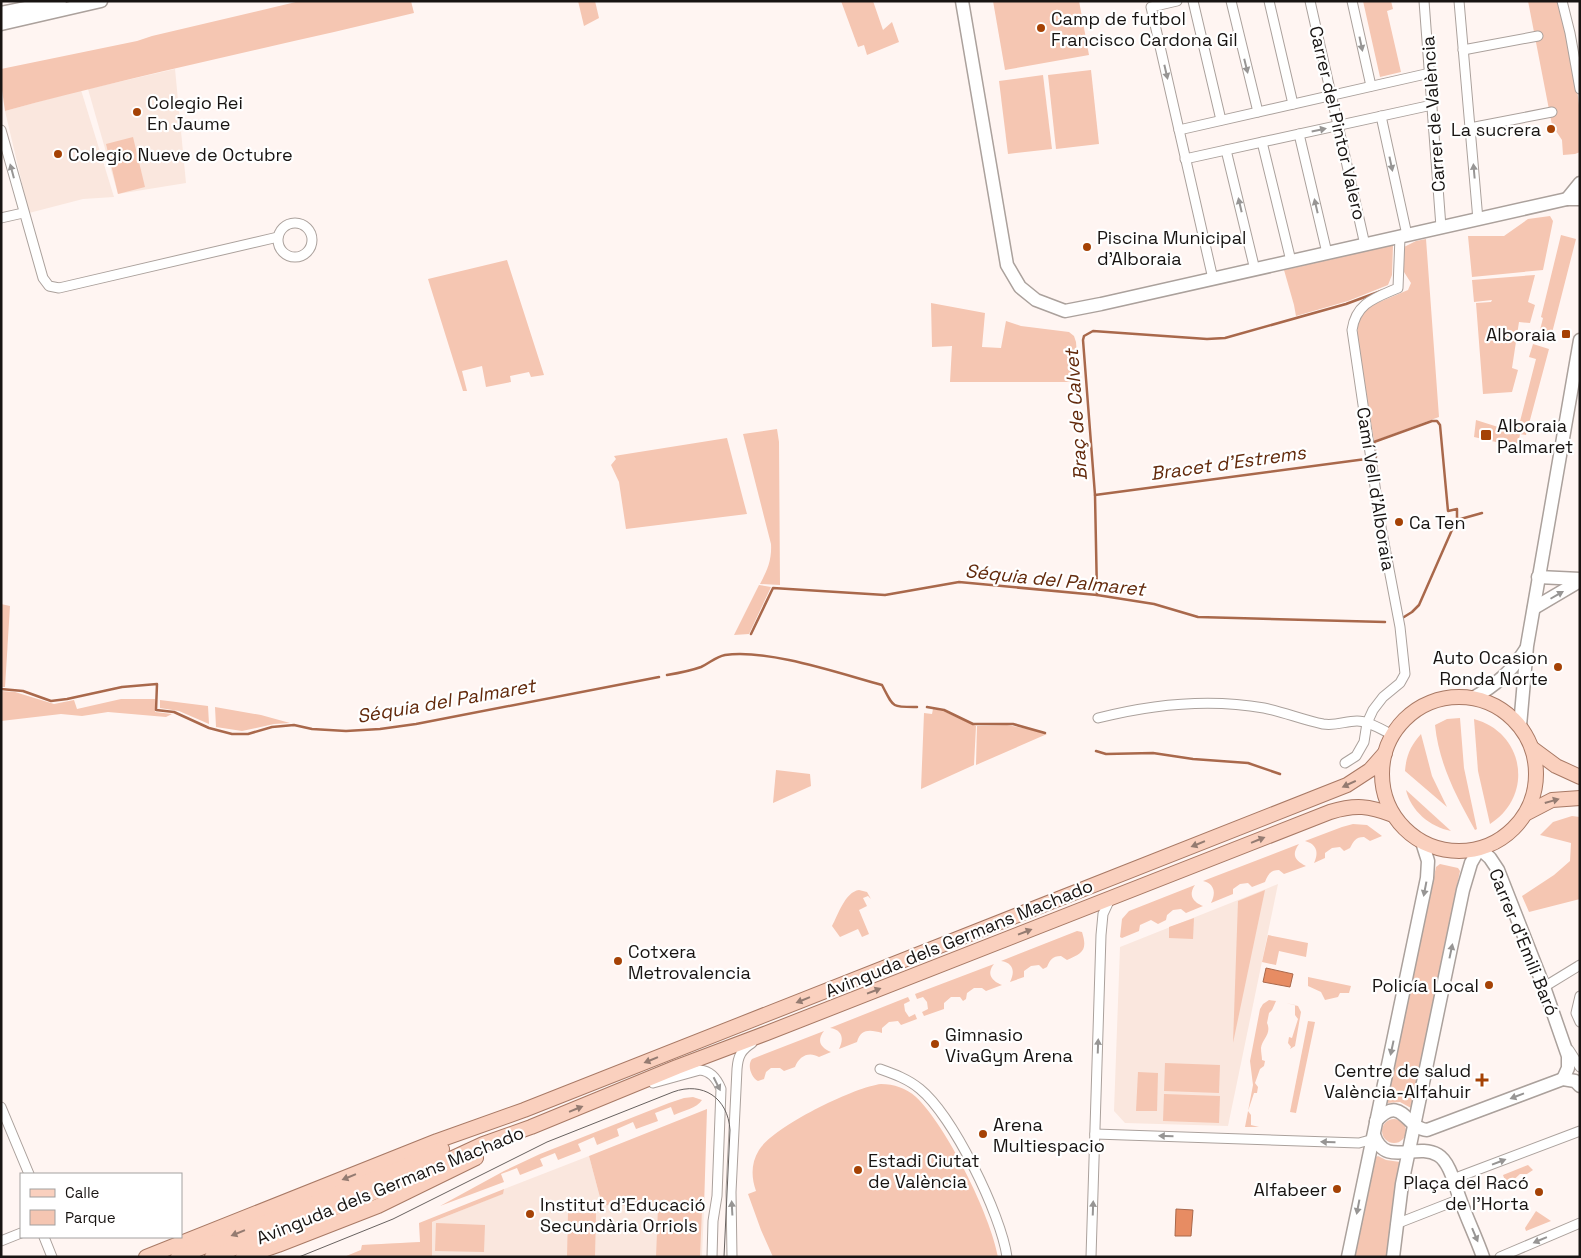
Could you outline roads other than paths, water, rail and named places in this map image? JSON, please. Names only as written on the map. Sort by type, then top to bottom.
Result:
[{"type":"main road","points":[[1458,697],[1482,700],[1499,708],[1520,726],[1533,749],[1536,762],[1536,782],[1527,813],[1510,833],[1499,841],[1480,849],[1454,852],[1422,842],[1406,830],[1388,804],[1382,778],[1385,753],[1393,735],[1404,721],[1415,711],[1428,704],[1458,697]]},
{"type":"main road","points":[[1533,749],[1556,766],[1580,776]]},
{"type":"main road","name":"Avinguda dels Germans Machado","points":[[146,1257],[437,1141],[524,1110],[1347,785],[1370,770],[1385,753]]},
{"type":"main road","points":[[1527,813],[1552,800],[1580,798]]},
{"type":"main road","points":[[531,1127],[686,1063],[1337,810],[1352,806],[1366,806],[1394,815]]},
{"type":"main road","name":"Avinguda dels Germans Machado","points":[[178,1257],[399,1169],[524,1110]]},
{"type":"main road","name":"Avinguda dels Germans Machado","points":[[212,1257],[387,1187],[483,1144],[531,1127]]},
{"type":"main road","name":"Avinguda dels Germans Machado","points":[[243,1257],[378,1206],[482,1154],[531,1127]]},
{"type":"street","points":[[1,13],[60,1]]},
{"type":"street","points":[[1,24],[101,1]]},
{"type":"street","points":[[962,1],[1007,265],[1020,287],[1036,300],[1065,311],[1567,199],[1580,199]]},
{"type":"street","points":[[1178,1],[1151,7],[1213,279]]},
{"type":"street","points":[[1192,1],[1220,120]]},
{"type":"street","points":[[1231,1],[1258,112]]},
{"type":"street","points":[[1269,1],[1294,104]]},
{"type":"street","name":"Carrer del Pintor Valero","points":[[1310,1],[1365,245]]},
{"type":"street","points":[[1352,1],[1371,86]]},
{"type":"street","name":"Carrer de València","points":[[1424,1],[1441,227]]},
{"type":"street","points":[[1459,1],[1478,220]]},
{"type":"street","points":[[1562,1],[1580,89]]},
{"type":"street","points":[[1463,50],[1538,36]]},
{"type":"street","points":[[1179,130],[1430,73]]},
{"type":"street","points":[[1186,159],[1432,105]]},
{"type":"street","points":[[1470,128],[1552,112]]},
{"type":"street","points":[[1381,116],[1403,236]]},
{"type":"street","points":[[1,130],[42,278],[49,286],[59,288],[278,237]]},
{"type":"street","points":[[1299,134],[1327,253]]},
{"type":"street","points":[[1262,142],[1290,262]]},
{"type":"street","points":[[1226,150],[1255,270]]},
{"type":"street","points":[[1567,199],[1580,183]]},
{"type":"street","points":[[1,218],[23,213]]},
{"type":"street","name":"Camí Vell d'Alboraia","points":[[1367,723],[1373,710],[1383,697],[1400,682],[1404,674],[1400,627],[1381,527],[1352,330],[1356,313],[1376,298],[1398,288],[1403,236]]},
{"type":"street","points":[[1520,726],[1528,646],[1538,577],[1580,340]]},
{"type":"street","points":[[1538,577],[1580,580]]},
{"type":"street","points":[[1534,608],[1580,580]]},
{"type":"street","points":[[1473,698],[1491,688],[1509,672],[1528,646]]},
{"type":"street","points":[[1098,718],[1154,706],[1203,702],[1261,708],[1327,724],[1343,724],[1358,721],[1393,735]]},
{"type":"street","points":[[1345,763],[1356,756],[1364,742],[1367,723]]},
{"type":"street","points":[[1348,1257],[1427,878],[1428,861],[1422,842]]},
{"type":"street","points":[[1393,1257],[1396,1224],[1409,1152],[1464,885],[1471,863],[1480,849]]},
{"type":"street","name":"Carrer d'Emili Baró","points":[[1480,849],[1490,858],[1498,870],[1544,987],[1568,1060],[1563,1079]]},
{"type":"street","points":[[1091,1257],[1101,934],[1103,914],[1110,899]]},
{"type":"street","points":[[1544,987],[1580,965]]},
{"type":"street","points":[[1580,996],[1576,1013],[1580,1022]]},
{"type":"street","points":[[732,1257],[731,1192],[738,1059],[744,1048],[767,1033]]},
{"type":"street","name":"Carrer d'Emili Baró","points":[[1562,1039],[1580,1067]]},
{"type":"street","points":[[880,1069],[909,1080],[922,1090],[948,1123],[978,1176],[1000,1231],[1006,1257]]},
{"type":"street","points":[[626,1089],[700,1070],[705,1070],[718,1082],[721,1095],[717,1196],[712,1257]]},
{"type":"street","points":[[1376,1121],[1387,1112],[1394,1111],[1404,1114],[1423,1130],[1434,1128],[1563,1079],[1575,1081],[1580,1086]]},
{"type":"street","points":[[1,1107],[28,1173]]},
{"type":"street","points":[[1454,1179],[1580,1131]]},
{"type":"street","points":[[1095,1134],[1358,1143],[1370,1140],[1374,1135]]},
{"type":"street","points":[[1374,1135],[1378,1145],[1390,1153],[1423,1152],[1440,1156],[1454,1179],[1483,1257]]},
{"type":"street","points":[[1396,1224],[1460,1199]]},
{"type":"street","points":[[1500,1257],[1580,1224]]},
{"type":"street","points":[[1,1242],[20,1233]]},
{"type":"street","points":[[44,1238],[52,1257]]},
{"type":"waterway","name":"Braç de Calvet","points":[[1097,595],[1095,495],[1084,336],[1093,331],[1207,339],[1225,338],[1346,304],[1381,291]]},
{"type":"waterway","name":"Bracet d'Estrems","points":[[1376,457],[1374,442],[1432,421],[1437,421],[1440,425],[1448,511],[1457,509],[1457,520]]},
{"type":"waterway","name":"Bracet d'Estrems","points":[[1095,495],[1366,459]]},
{"type":"waterway","name":"Séquia del Palmaret","points":[[1404,617],[1419,605],[1457,520],[1482,513]]},
{"type":"waterway","name":"Séquia del Palmaret","points":[[751,634],[773,588],[885,595],[959,582],[1097,595],[1154,604],[1198,617],[1385,622]]},
{"type":"waterway","points":[[667,675],[701,667],[725,655],[762,655],[804,663],[882,685],[894,705],[917,707]]},
{"type":"waterway","name":"Séquia del Palmaret","points":[[1,689],[23,691],[51,701],[122,687],[157,684],[156,710],[174,712],[209,728],[232,734],[248,734],[272,727],[294,725],[312,729],[346,731],[380,729],[416,724],[659,677]]},
{"type":"waterway","points":[[927,707],[944,710],[973,724],[1013,724],[1045,733]]},
{"type":"waterway","points":[[1096,751],[1106,754],[1153,753],[1193,759],[1248,763],[1280,774]]},
{"type":"tram line","points":[[299,1257],[393,1219],[547,1142],[684,1089],[704,1091],[712,1095],[719,1101],[728,1119],[730,1130],[724,1257]]},
{"type":"place","name":"Camp de futbol Francisco Cardona Gil","points":[[1041,28]]},
{"type":"place","name":"Colegio Rei En Jaume","points":[[137,112]]},
{"type":"place","name":"La sucrera","points":[[1551,129]]},
{"type":"place","name":"Colegio Nueve de Octubre","points":[[58,154]]},
{"type":"place","name":"Piscina Municipal d'Alboraia","points":[[1087,247]]},
{"type":"place","name":"Alboraia","points":[[1566,334]]},
{"type":"place","name":"Alboraia Palmaret","points":[[1486,435]]},
{"type":"place","name":"Ca Ten","points":[[1399,522]]},
{"type":"place","name":"Auto Ocasion Ronda Norte","points":[[1558,667]]},
{"type":"place","name":"Cotxera Metrovalencia","points":[[618,961]]},
{"type":"place","name":"Policía Local","points":[[1489,985]]},
{"type":"place","name":"Gimnasio VivaGym Arena","points":[[935,1044]]},
{"type":"place","name":"Centre de salud València-Alfahuir","points":[[1482,1080]]},
{"type":"place","name":"Arena Multiespacio","points":[[983,1134]]},
{"type":"place","name":"Estadi Ciutat de València","points":[[858,1170]]},
{"type":"place","name":"Alfabeer","points":[[1337,1189]]},
{"type":"place","name":"Plaça del Racó de l'Horta","points":[[1539,1192]]},
{"type":"place","name":"Institut d'Educació Secundària Orriols","points":[[530,1214]]}]
